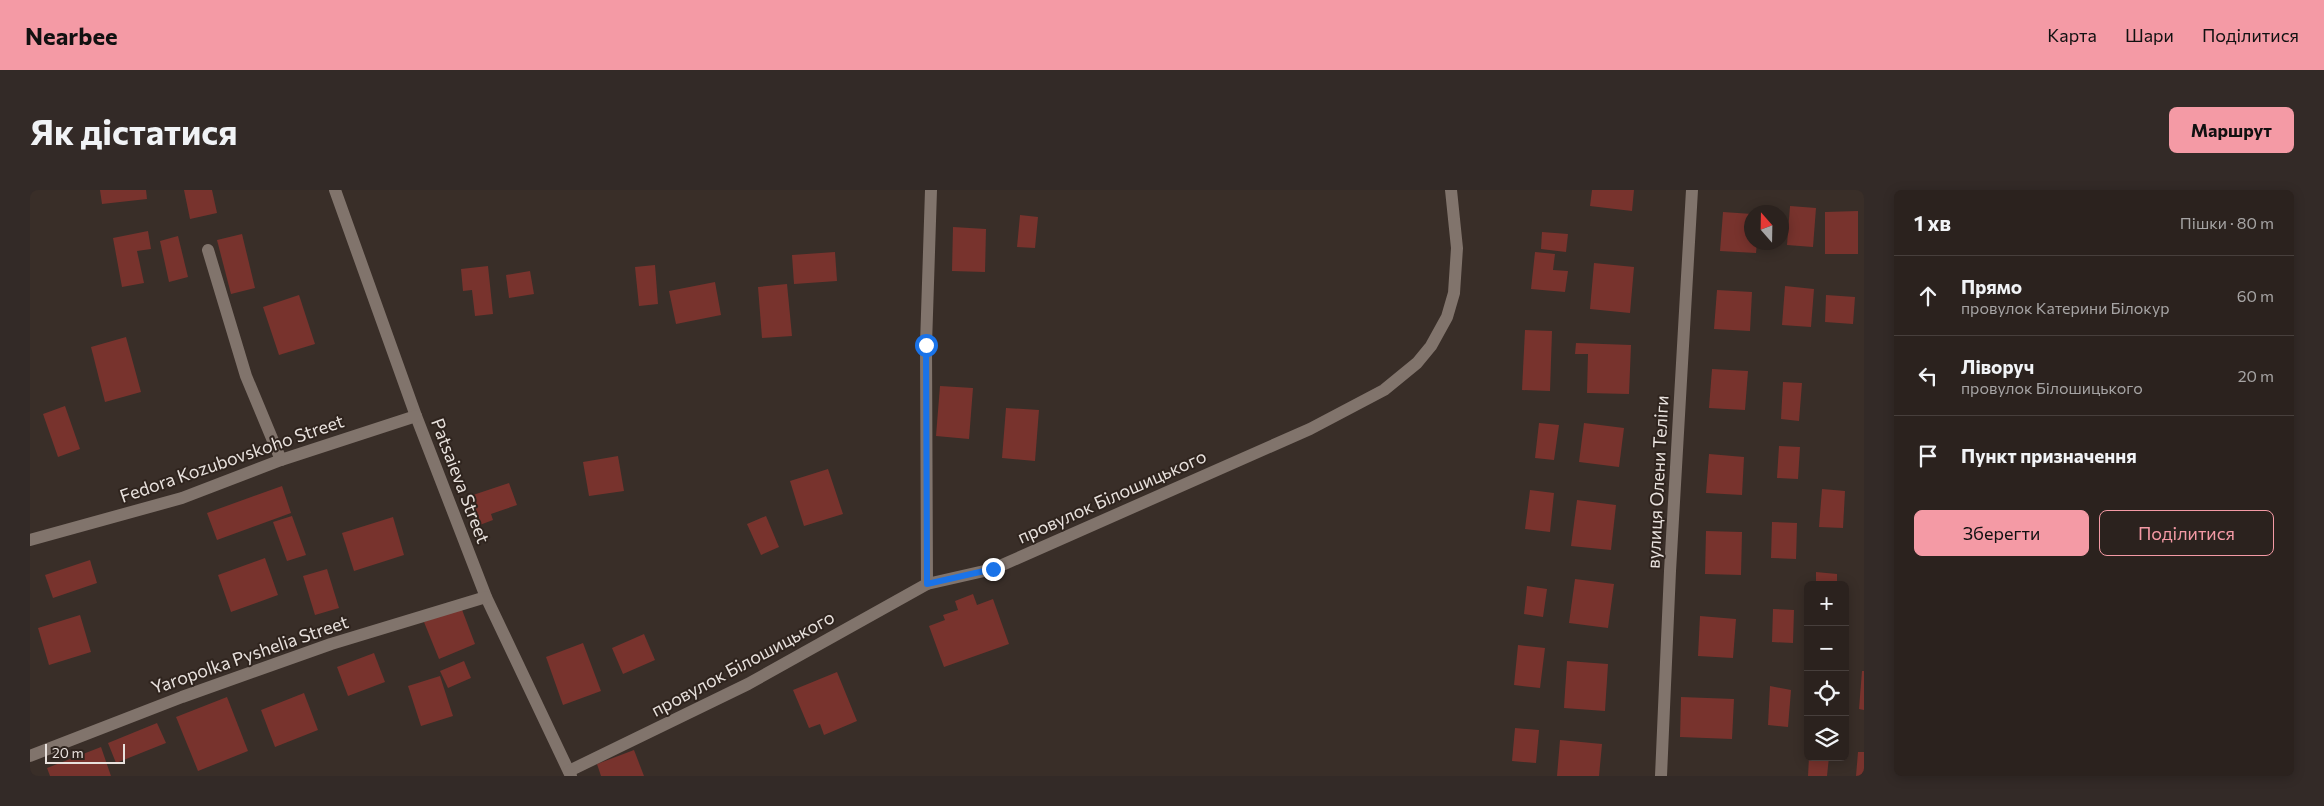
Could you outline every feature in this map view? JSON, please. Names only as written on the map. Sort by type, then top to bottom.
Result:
[{"type":"street","name":"Patsaieva Street","points":[[335,190],[416,416],[486,597],[570,774]]},
{"type":"street","points":[[927,584],[926,345],[932,190]]},
{"type":"street","name":"провулок Білошицького","points":[[570,774],[748,684],[927,584],[993,569],[1310,430],[1384,390],[1417,363],[1431,346],[1447,317],[1454,293],[1457,248],[1452,190]]},
{"type":"street","name":"вулиця Олени Теліги","points":[[1662,776],[1671,551],[1692,190]]},
{"type":"street","points":[[208,250],[246,376],[282,460]]},
{"type":"street","name":"Fedora Kozubovskoho Street","points":[[30,540],[182,498],[282,460],[416,416]]},
{"type":"street","name":"Yaropolka Pyshelia Street","points":[[30,756],[182,696],[331,644],[486,597]]},
{"type":"building","points":[[100,190],[146,190],[147,199],[102,204]]},
{"type":"building","points":[[184,190],[212,190],[217,213],[190,219]]},
{"type":"building","points":[[1592,190],[1634,190],[1632,211],[1590,206]]},
{"type":"building","points":[[1790,206],[1816,208],[1813,247],[1789,245]]},
{"type":"building","points":[[1858,211],[1858,254],[1825,254],[1825,212]]},
{"type":"building","points":[[1723,212],[1744,213],[1744,250],[1756,250],[1756,253],[1720,251]]},
{"type":"building","points":[[1020,215],[1038,217],[1035,248],[1017,247]]},
{"type":"building","points":[[953,227],[986,229],[985,272],[952,271]]},
{"type":"building","points":[[148,231],[151,249],[137,251],[144,283],[122,287],[113,238]]},
{"type":"building","points":[[1542,232],[1568,234],[1566,252],[1541,249]]},
{"type":"building","points":[[242,234],[255,288],[231,294],[217,240]]},
{"type":"building","points":[[178,236],[188,277],[169,282],[160,241]]},
{"type":"building","points":[[835,252],[837,281],[794,284],[792,255]]},
{"type":"building","points":[[1535,252],[1555,254],[1553,270],[1568,271],[1565,292],[1531,289]]},
{"type":"building","points":[[1594,263],[1634,267],[1630,313],[1590,309]]},
{"type":"building","points":[[655,265],[658,304],[639,306],[635,267]]},
{"type":"building","points":[[488,266],[493,314],[475,316],[472,290],[463,291],[461,269]]},
{"type":"building","points":[[530,271],[534,294],[509,298],[506,275]]},
{"type":"building","points":[[715,282],[721,315],[676,324],[669,291]]},
{"type":"building","points":[[787,284],[792,336],[762,338],[758,287]]},
{"type":"building","points":[[1785,286],[1814,289],[1811,327],[1782,325]]},
{"type":"building","points":[[1717,290],[1752,292],[1750,331],[1714,329]]},
{"type":"building","points":[[299,295],[315,344],[279,355],[263,307]]},
{"type":"building","points":[[1826,295],[1855,297],[1853,324],[1825,322]]},
{"type":"building","points":[[1525,330],[1552,331],[1550,391],[1522,390]]},
{"type":"building","points":[[126,337],[141,392],[105,402],[91,347]]},
{"type":"building","points":[[1576,343],[1631,345],[1629,394],[1587,393],[1588,354],[1575,354]]},
{"type":"building","points":[[1712,369],[1748,371],[1745,410],[1709,408]]},
{"type":"building","points":[[1783,382],[1802,383],[1799,421],[1781,419]]},
{"type":"building","points":[[940,386],[973,388],[969,439],[936,436]]},
{"type":"building","points":[[65,406],[80,449],[58,457],[43,414]]},
{"type":"building","points":[[1006,408],[1039,410],[1035,461],[1002,458]]},
{"type":"building","points":[[1539,423],[1559,425],[1554,460],[1535,458]]},
{"type":"building","points":[[1584,423],[1624,428],[1619,467],[1579,462]]},
{"type":"building","points":[[1779,446],[1800,447],[1798,479],[1777,478]]},
{"type":"building","points":[[1709,454],[1744,457],[1742,495],[1706,493]]},
{"type":"building","points":[[618,456],[624,491],[589,496],[583,462]]},
{"type":"building","points":[[828,469],[843,514],[804,526],[790,481]]},
{"type":"building","points":[[509,483],[517,505],[491,514],[493,520],[477,526],[467,497]]},
{"type":"building","points":[[282,486],[291,513],[217,540],[207,513]]},
{"type":"building","points":[[1822,489],[1845,491],[1843,528],[1819,527]]},
{"type":"building","points":[[1530,490],[1554,493],[1550,532],[1525,529]]},
{"type":"building","points":[[1577,500],[1616,505],[1611,550],[1571,546]]},
{"type":"building","points":[[292,516],[306,555],[287,561],[273,522]]},
{"type":"building","points":[[766,516],[779,547],[761,555],[747,524]]},
{"type":"building","points":[[393,517],[404,555],[354,571],[342,533]]},
{"type":"building","points":[[1772,522],[1797,523],[1796,559],[1771,558]]},
{"type":"building","points":[[1706,531],[1742,532],[1741,575],[1705,574]]},
{"type":"building","points":[[265,558],[278,595],[231,612],[218,575]]},
{"type":"building","points":[[90,560],[97,583],[53,598],[45,575]]},
{"type":"building","points":[[327,569],[339,608],[315,615],[303,576]]},
{"type":"building","points":[[1816,572],[1837,574],[1837,581],[1816,581]]},
{"type":"building","points":[[1575,579],[1614,584],[1608,628],[1569,623]]},
{"type":"building","points":[[1527,586],[1547,589],[1543,617],[1524,614]]},
{"type":"building","points":[[973,594],[977,605],[993,599],[1009,644],[944,667],[929,626],[945,620],[943,615],[958,610],[955,601]]},
{"type":"building","points":[[461,607],[475,644],[439,659],[424,622]]},
{"type":"building","points":[[1773,609],[1794,610],[1793,643],[1772,642]]},
{"type":"building","points":[[80,615],[91,652],[49,665],[38,628]]},
{"type":"building","points":[[1700,616],[1736,619],[1733,658],[1698,656]]},
{"type":"building","points":[[644,634],[655,660],[623,674],[612,648]]},
{"type":"building","points":[[583,643],[601,691],[563,705],[546,657]]},
{"type":"building","points":[[1518,645],[1545,648],[1540,688],[1514,685]]},
{"type":"building","points":[[374,653],[385,682],[348,696],[337,667]]},
{"type":"building","points":[[464,661],[471,678],[448,688],[440,671]]},
{"type":"building","points":[[1567,661],[1608,664],[1605,711],[1564,708]]},
{"type":"building","points":[[1862,671],[1864,671],[1864,710],[1859,709]]},
{"type":"building","points":[[837,672],[857,721],[824,735],[820,724],[809,728],[793,690]]},
{"type":"building","points":[[440,676],[453,716],[421,726],[408,686]]},
{"type":"building","points":[[1770,686],[1791,690],[1788,727],[1768,725]]},
{"type":"building","points":[[304,693],[318,730],[275,747],[261,710]]},
{"type":"building","points":[[227,697],[248,751],[198,771],[176,717]]},
{"type":"building","points":[[1681,697],[1734,699],[1732,739],[1680,737]]},
{"type":"building","points":[[157,723],[166,743],[116,763],[108,743]]},
{"type":"building","points":[[1515,728],[1539,730],[1536,763],[1512,761]]},
{"type":"building","points":[[1560,740],[1602,744],[1599,776],[1557,776]]},
{"type":"building","points":[[101,747],[111,776],[50,776],[47,768]]},
{"type":"building","points":[[634,750],[644,776],[601,776],[597,764]]},
{"type":"building","points":[[1858,752],[1864,752],[1864,776],[1856,776]]},
{"type":"building","points":[[1809,761],[1829,761],[1827,776],[1808,776]]},
{"type":"route","points":[[926,345],[927,584],[993,569]]}]
